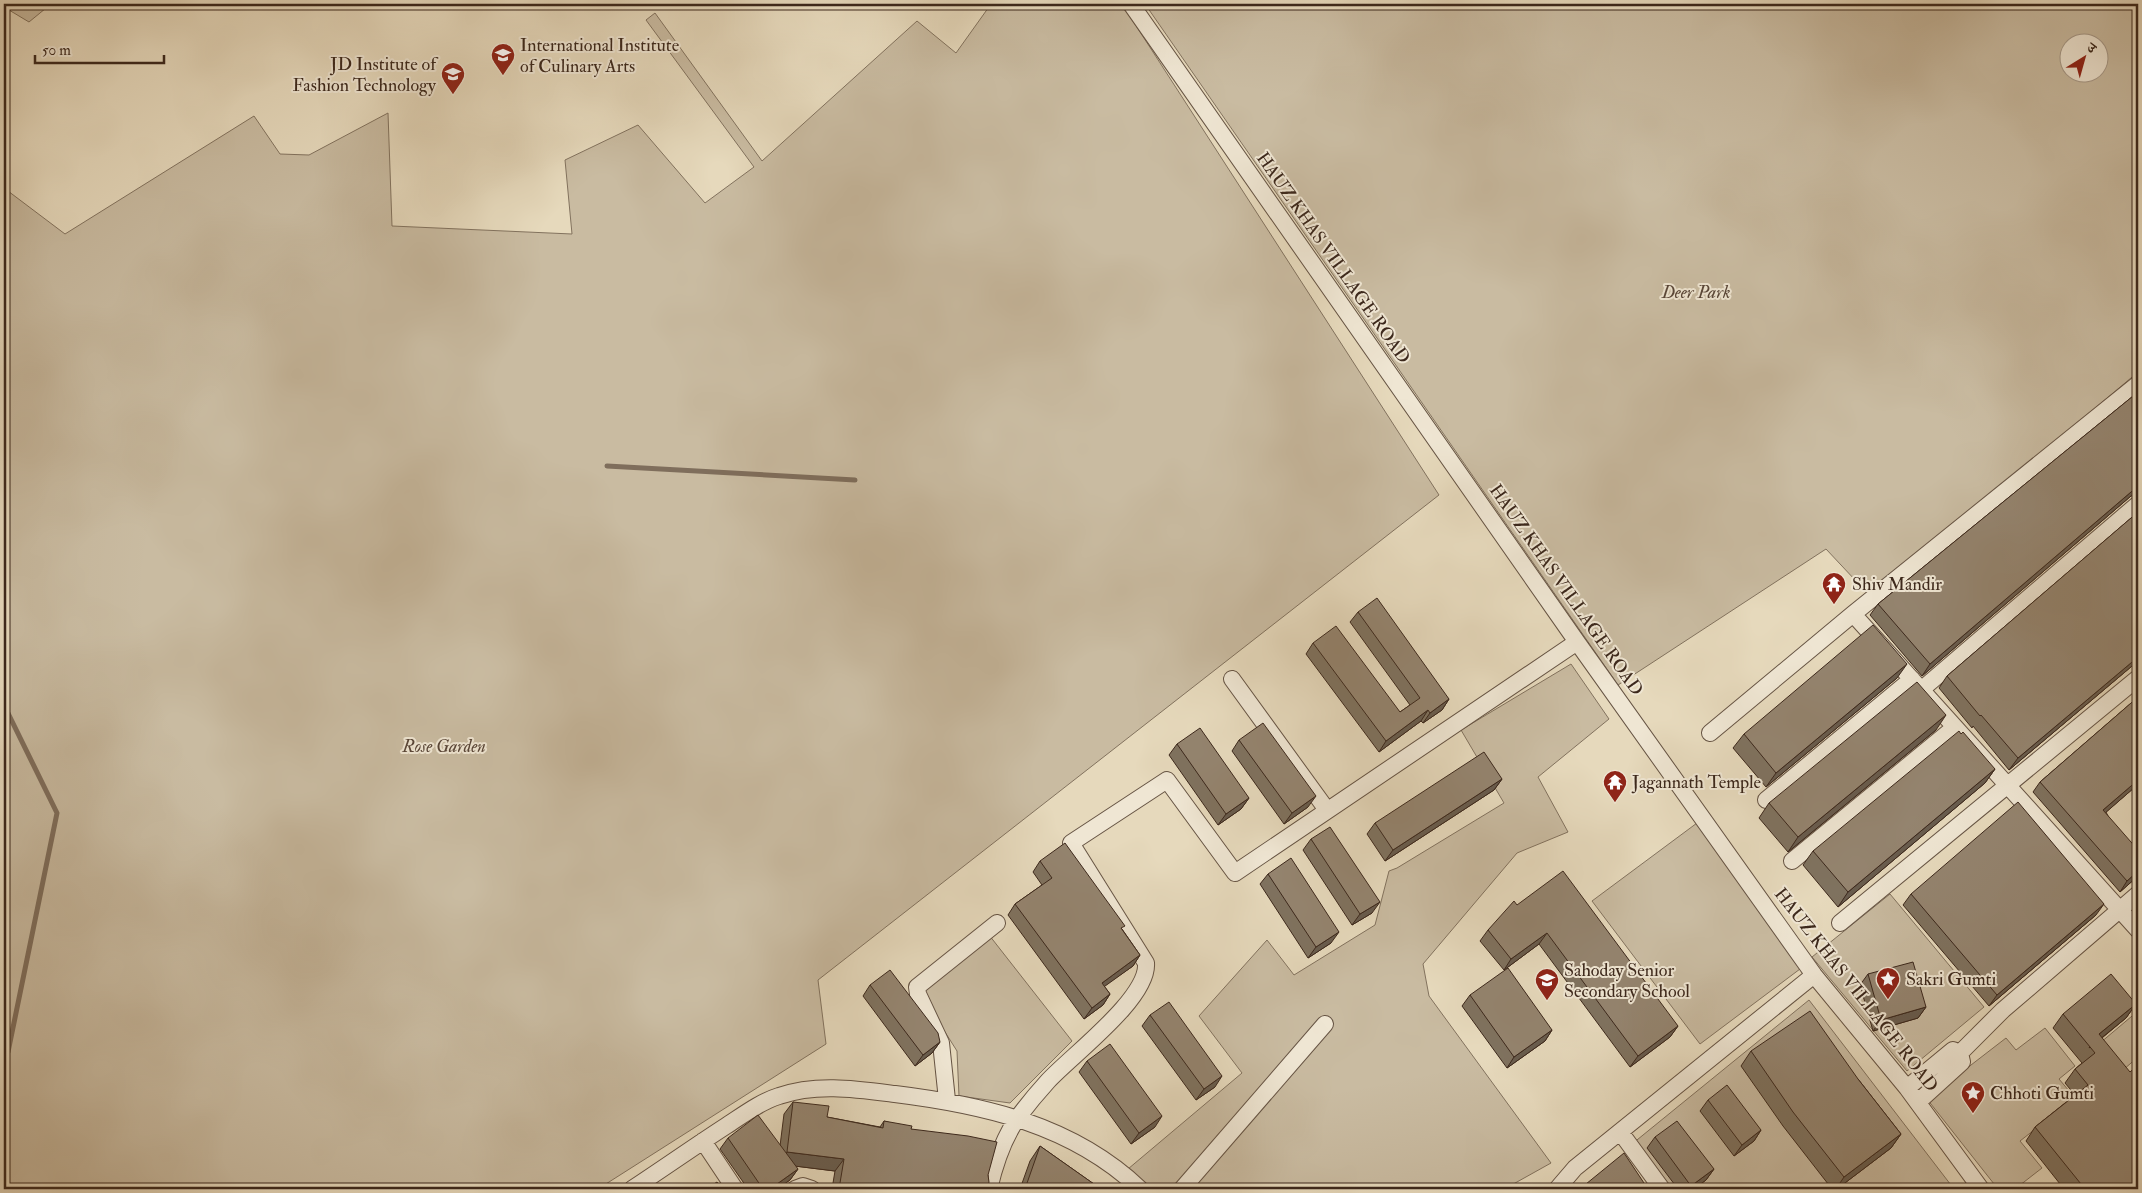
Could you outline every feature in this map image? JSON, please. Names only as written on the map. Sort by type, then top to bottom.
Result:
[{"type":"street","name":"HAUZ KHAS VILLAGE ROAD","points":[[1131,4],[1577,642],[1814,975],[1918,1102],[1981,1189]]},
{"type":"street","points":[[1710,733],[1853,614],[2138,384]]},
{"type":"street","points":[[1766,800],[1916,684],[2138,504]]},
{"type":"street","points":[[1853,614],[2138,930]]},
{"type":"street","points":[[989,1189],[998,1154],[1018,1117],[1048,1081],[1123,1008],[1143,982],[1146,974],[1146,963],[1071,843],[1167,780],[1235,873],[1577,642]]},
{"type":"street","points":[[1840,923],[2138,678]]},
{"type":"street","points":[[1232,679],[1327,810]]},
{"type":"street","points":[[1792,862],[1955,727]]},
{"type":"street","points":[[1960,1053],[2003,1010],[2138,894]]},
{"type":"street","points":[[947,1100],[941,1043],[918,994],[917,987],[997,923]]},
{"type":"street","points":[[1557,1189],[1576,1168],[1814,975]]},
{"type":"street","points":[[1182,1189],[1325,1024]]},
{"type":"street","points":[[1907,1088],[1953,1050],[1960,1053]]},
{"type":"street","points":[[1918,1102],[1962,1062],[1960,1053]]},
{"type":"street","points":[[632,1189],[703,1141],[778,1096],[813,1089],[834,1088],[947,1100],[1018,1117],[1071,1139],[1099,1156],[1140,1189]]},
{"type":"street","points":[[1621,1133],[1662,1189]]},
{"type":"street","points":[[703,1141],[735,1189]]},
{"type":"street","points":[[795,1189],[803,1186],[812,1189]]},
{"type":"green space","points":[[4,4],[51,4],[29,22],[4,7]]},
{"type":"green space","name":"Rose Garden","points":[[991,4],[1122,4],[1439,495],[818,980],[826,1044],[598,1189],[4,1189],[4,188],[65,234],[254,116],[280,154],[309,155],[388,113],[392,226],[572,234],[565,160],[638,125],[705,203],[754,167],[646,20],[655,13],[762,161],[917,21],[956,53]]},
{"type":"green space","name":"Deer Park","points":[[1145,4],[2138,4],[2138,372],[1871,597],[1826,549],[1618,685]]},
{"type":"green space","points":[[1571,664],[1609,719],[1538,777],[1568,832],[1517,853],[1423,964],[1429,996],[1551,1163],[1508,1187],[1500,1189],[1150,1189],[1128,1169],[1242,1073],[1199,1016],[1267,940],[1294,975],[1375,925],[1389,871],[1504,803],[1461,730]]},
{"type":"green space","points":[[1697,823],[1804,966],[1700,1044],[1592,901]]},
{"type":"green space","points":[[1890,894],[1984,1007],[1907,1071],[1812,957]]},
{"type":"green space","points":[[982,926],[1072,1041],[1010,1103],[959,1096],[957,1051],[914,983]]},
{"type":"green space","points":[[1809,1000],[1954,1189],[1670,1189],[1632,1144]]},
{"type":"green space","points":[[2138,1011],[2138,1057],[2123,1070],[2100,1043]]},
{"type":"green space","points":[[2045,1028],[2075,1066],[2059,1079],[2075,1098],[2020,1141],[2042,1168],[2015,1189],[1998,1189],[1927,1099],[2006,1038],[2016,1050]]},
{"type":"building","points":[[2138,392],[2138,486],[1930,664],[1878,604]]},
{"type":"building","points":[[2138,512],[2138,657],[2018,758],[1947,676]]},
{"type":"building","points":[[1377,598],[1449,699],[1430,713],[1428,710],[1386,741],[1313,643],[1336,626],[1400,712],[1420,698],[1358,612]]},
{"type":"building","points":[[1873,625],[1907,664],[1776,773],[1744,734]]},
{"type":"building","points":[[1917,682],[1946,715],[1798,837],[1769,803]]},
{"type":"building","points":[[2138,697],[2138,780],[2103,810],[2138,850],[2138,871],[2127,881],[2040,782]]},
{"type":"building","points":[[1263,723],[1316,796],[1292,813],[1239,740]]},
{"type":"building","points":[[1200,728],[1249,798],[1226,814],[1177,744]]},
{"type":"building","points":[[1959,731],[1961,734],[1963,732],[1995,769],[1848,892],[1813,851]]},
{"type":"building","points":[[1484,752],[1502,779],[1393,850],[1375,823]]},
{"type":"building","points":[[2018,802],[2104,904],[1997,995],[1911,894]]},
{"type":"building","points":[[1330,827],[1380,902],[1360,914],[1311,839]]},
{"type":"building","points":[[1065,843],[1125,926],[1121,928],[1140,955],[1102,983],[1110,994],[1092,1008],[1015,904],[1052,878],[1040,861]]},
{"type":"building","points":[[1291,858],[1339,932],[1316,947],[1268,874]]},
{"type":"building","points":[[1563,871],[1678,1026],[1638,1056],[1547,933],[1511,959],[1488,930],[1514,901],[1517,905]]},
{"type":"building","points":[[1913,962],[1926,1007],[1881,1020],[1868,974]]},
{"type":"building","points":[[1508,968],[1552,1030],[1514,1057],[1470,995]]},
{"type":"building","points":[[890,970],[938,1033],[940,1042],[923,1055],[870,985]]},
{"type":"building","points":[[2111,974],[2136,1004],[2099,1034],[2130,1072],[2138,1065],[2138,1189],[2085,1189],[2035,1127],[2088,1085],[2075,1069],[2095,1053],[2063,1014]]},
{"type":"building","points":[[1169,1002],[1222,1076],[1204,1089],[1150,1015]]},
{"type":"building","points":[[1810,1011],[1858,1079],[1901,1134],[1844,1177],[1793,1112],[1751,1051]]},
{"type":"building","points":[[1110,1044],[1162,1116],[1139,1133],[1087,1061]]},
{"type":"building","points":[[1727,1085],[1761,1130],[1742,1145],[1708,1100]]},
{"type":"building","points":[[793,1102],[829,1106],[827,1117],[883,1128],[884,1121],[912,1126],[911,1129],[968,1136],[997,1142],[988,1175],[988,1189],[839,1189],[844,1159],[787,1152]]},
{"type":"building","points":[[758,1115],[798,1169],[770,1189],[763,1189],[728,1138]]},
{"type":"building","points":[[1677,1121],[1714,1169],[1691,1186],[1655,1137]]},
{"type":"building","points":[[1040,1146],[1101,1189],[1030,1189],[1026,1186]]},
{"type":"building","points":[[1624,1153],[1648,1189],[1583,1189],[1586,1184]]},
{"type":"building","points":[[717,1182],[722,1189],[706,1189]]},
{"type":"building","points":[[810,1185],[823,1189],[801,1189]]},
{"type":"waterway","points":[[607,466],[855,480]]},
{"type":"waterway","points":[[4,705],[57,813],[8,1052]]},
{"type":"place","name":"International Institute of Culinary Arts","points":[[503,76]]},
{"type":"place","name":"JD Institute of Fashion Technology","points":[[453,95]]},
{"type":"place","name":"Shiv Mandir","points":[[1834,605]]},
{"type":"place","name":"Jagannath Temple","points":[[1615,803]]},
{"type":"place","name":"Sakri Gumti","points":[[1888,1000]]},
{"type":"place","name":"Sahoday Senior Secondary School","points":[[1547,1001]]},
{"type":"place","name":"Chhoti Gumti","points":[[1973,1114]]}]
